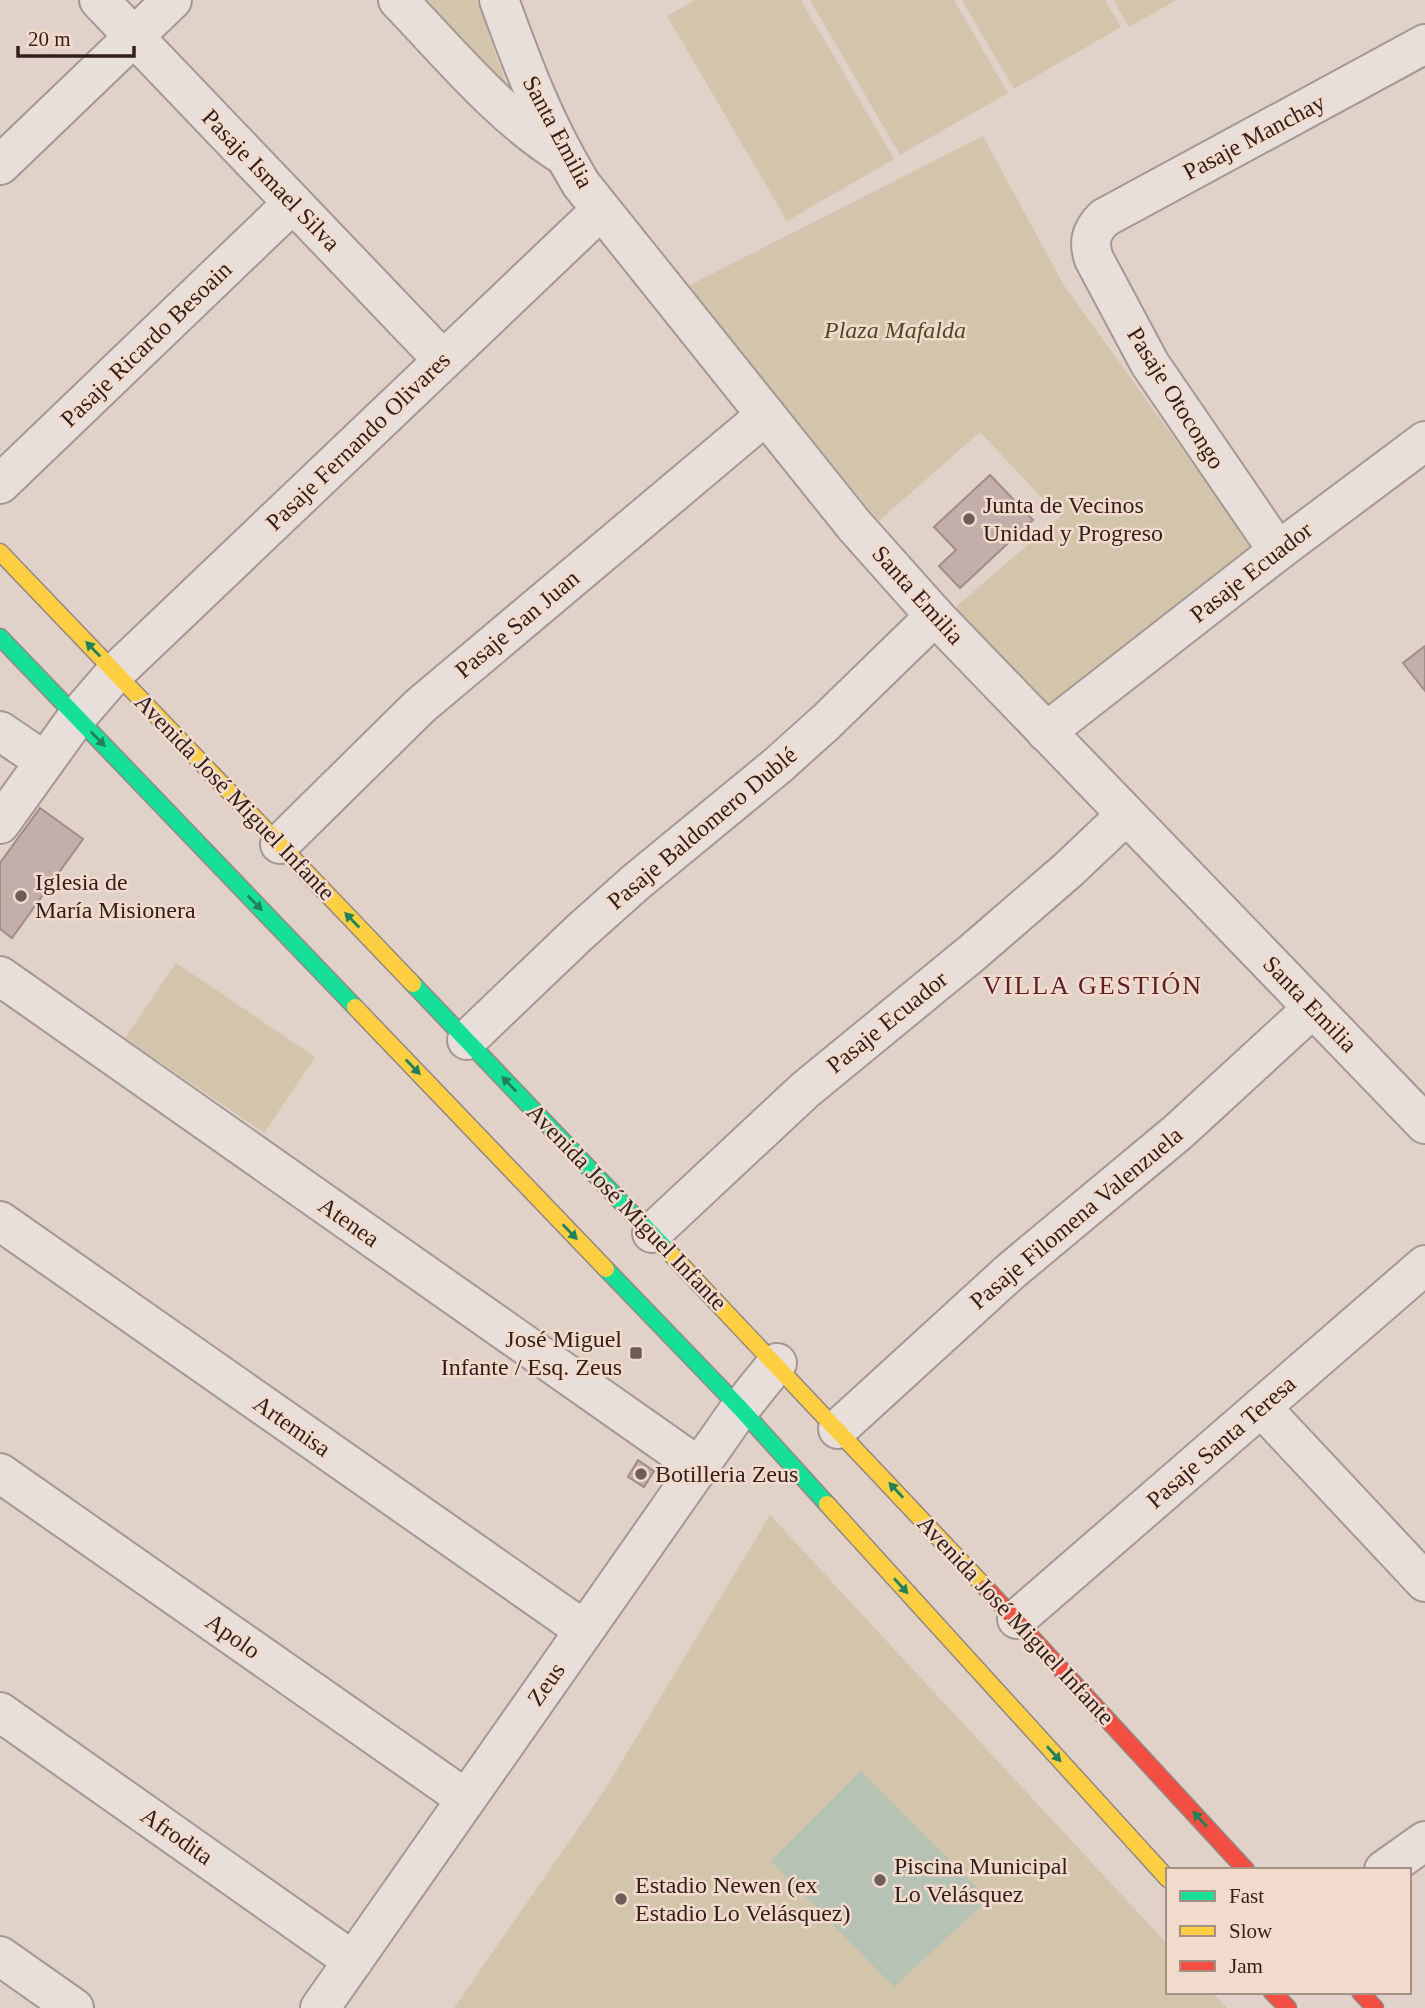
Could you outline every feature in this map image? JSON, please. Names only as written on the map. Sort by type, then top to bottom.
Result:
[{"type":"main road","name":"Avenida José Miguel Infante","points":[[0,552],[777,1363],[1017,1619],[1244,1868]]},
{"type":"main road","points":[[0,636],[740,1408],[1166,1877]]},
{"type":"main road","points":[[1274,1994],[1288,2008]]},
{"type":"main road","points":[[1362,1994],[1375,2008]]},
{"type":"street","name":"Pasaje Ismael Silva","points":[[99,0],[443,360]]},
{"type":"street","points":[[0,165],[172,0]]},
{"type":"street","points":[[398,0],[513,118],[564,156]]},
{"type":"street","name":"Santa Emilia","points":[[499,0],[535,96],[564,156],[601,210],[854,525],[935,616],[1425,1124]]},
{"type":"street","name":"Pasaje Manchay","points":[[1091,238],[1095,227],[1104,218],[1425,44]]},
{"type":"street","name":"Pasaje Ricardo Besoain","points":[[0,484],[293,203]]},
{"type":"street","name":"Pasaje Fernando Olivares","points":[[0,824],[77,717],[116,673],[601,210]]},
{"type":"street","name":"Pasaje Otocongo","points":[[1091,238],[1090,249],[1094,259],[1150,364],[1278,551]]},
{"type":"street","name":"Pasaje San Juan","points":[[280,844],[420,706],[766,415]]},
{"type":"street","name":"Pasaje Ecuador","points":[[1046,732],[1278,551],[1425,441]]},
{"type":"street","name":"Pasaje Baldomero Dublé","points":[[467,1040],[626,891],[816,731],[935,616]]},
{"type":"street","points":[[0,731],[44,761]]},
{"type":"street","name":"Pasaje Ecuador","points":[[652,1233],[805,1090],[972,953],[1068,870],[1126,815]]},
{"type":"street","name":"Atenea","points":[[0,976],[699,1467]]},
{"type":"street","name":"Pasaje Filomena Valenzuela","points":[[838,1429],[1011,1271],[1178,1132],[1313,1007]]},
{"type":"street","name":"Artemisa","points":[[0,1221],[584,1630]]},
{"type":"street","name":"Pasaje Santa Teresa","points":[[1017,1619],[1425,1265]]},
{"type":"street","name":"Zeus","points":[[320,2008],[740,1408],[777,1363]]},
{"type":"street","points":[[1261,1407],[1425,1582]]},
{"type":"street","name":"Apolo","points":[[0,1473],[466,1799]]},
{"type":"street","name":"Afrodita","points":[[0,1712],[353,1961]]},
{"type":"street","points":[[1387,1868],[1425,1841]]},
{"type":"street","points":[[0,1956],[74,2008]]},
{"type":"green space","points":[[404,0],[477,0],[517,115]]},
{"type":"green space","points":[[695,0],[801,0],[894,159],[787,221],[667,16]]},
{"type":"green space","points":[[810,0],[954,0],[1008,93],[900,155]]},
{"type":"green space","points":[[962,0],[1105,0],[1121,27],[1014,89]]},
{"type":"green space","points":[[1113,0],[1176,0],[1129,27]]},
{"type":"green space","name":"Plaza Mafalda","points":[[983,136],[1063,284],[1254,549],[1047,705],[956,607],[1060,517],[980,432],[879,521],[688,286]]},
{"type":"green space","points":[[176,963],[315,1057],[264,1133],[125,1038]]},
{"type":"green space","name":"Piscina Municipal Lo Velásquez","points":[[770,1515],[1166,1943],[1166,1994],[1214,1994],[1227,2008],[454,2008],[604,1791]]},
{"type":"shaded area","name":"Piscina Municipal Lo Velásquez","points":[[861,1771],[988,1899],[894,1987],[771,1861]]},
{"type":"building","points":[[990,475],[1033,520],[960,588],[939,566],[956,550],[934,527]]},
{"type":"building","points":[[1425,646],[1425,691],[1403,663]]},
{"type":"building","name":"Iglesia de María Misionera","points":[[40,808],[83,839],[12,938],[0,929],[0,863]]},
{"type":"building","name":"Botilleria Zeus","points":[[638,1460],[654,1471],[644,1487],[628,1477]]},
{"type":"traffic: fast","points":[[0,637],[355,1007]]},
{"type":"traffic: fast","points":[[413,984],[668,1251]]},
{"type":"traffic: fast","points":[[606,1269],[740,1408],[827,1504]]},
{"type":"traffic: slow","points":[[0,552],[413,984]]},
{"type":"traffic: slow","points":[[355,1007],[606,1269]]},
{"type":"traffic: slow","points":[[668,1251],[986,1588]]},
{"type":"traffic: slow","points":[[827,1504],[1166,1877]]},
{"type":"traffic: jam","points":[[986,1588],[1244,1868]]},
{"type":"traffic: jam","points":[[1274,1994],[1288,2008]]},
{"type":"traffic: jam","points":[[1362,1994],[1375,2008]]},
{"type":"place","name":"Junta de Vecinos Unidad y Progreso","points":[[969,519]]},
{"type":"place","name":"Iglesia de María Misionera","points":[[21,896]]},
{"type":"place","name":"José Miguel Infante / Esq. Zeus","points":[[636,1353]]},
{"type":"place","name":"Botilleria Zeus","points":[[641,1474]]},
{"type":"place","name":"Piscina Municipal Lo Velásquez","points":[[880,1880]]},
{"type":"place","name":"Estadio Newen (ex Estadio Lo Velásquez)","points":[[621,1899]]},
{"type":"district","name":"VILLA GESTIÓN","points":[[1093,985]]}]
